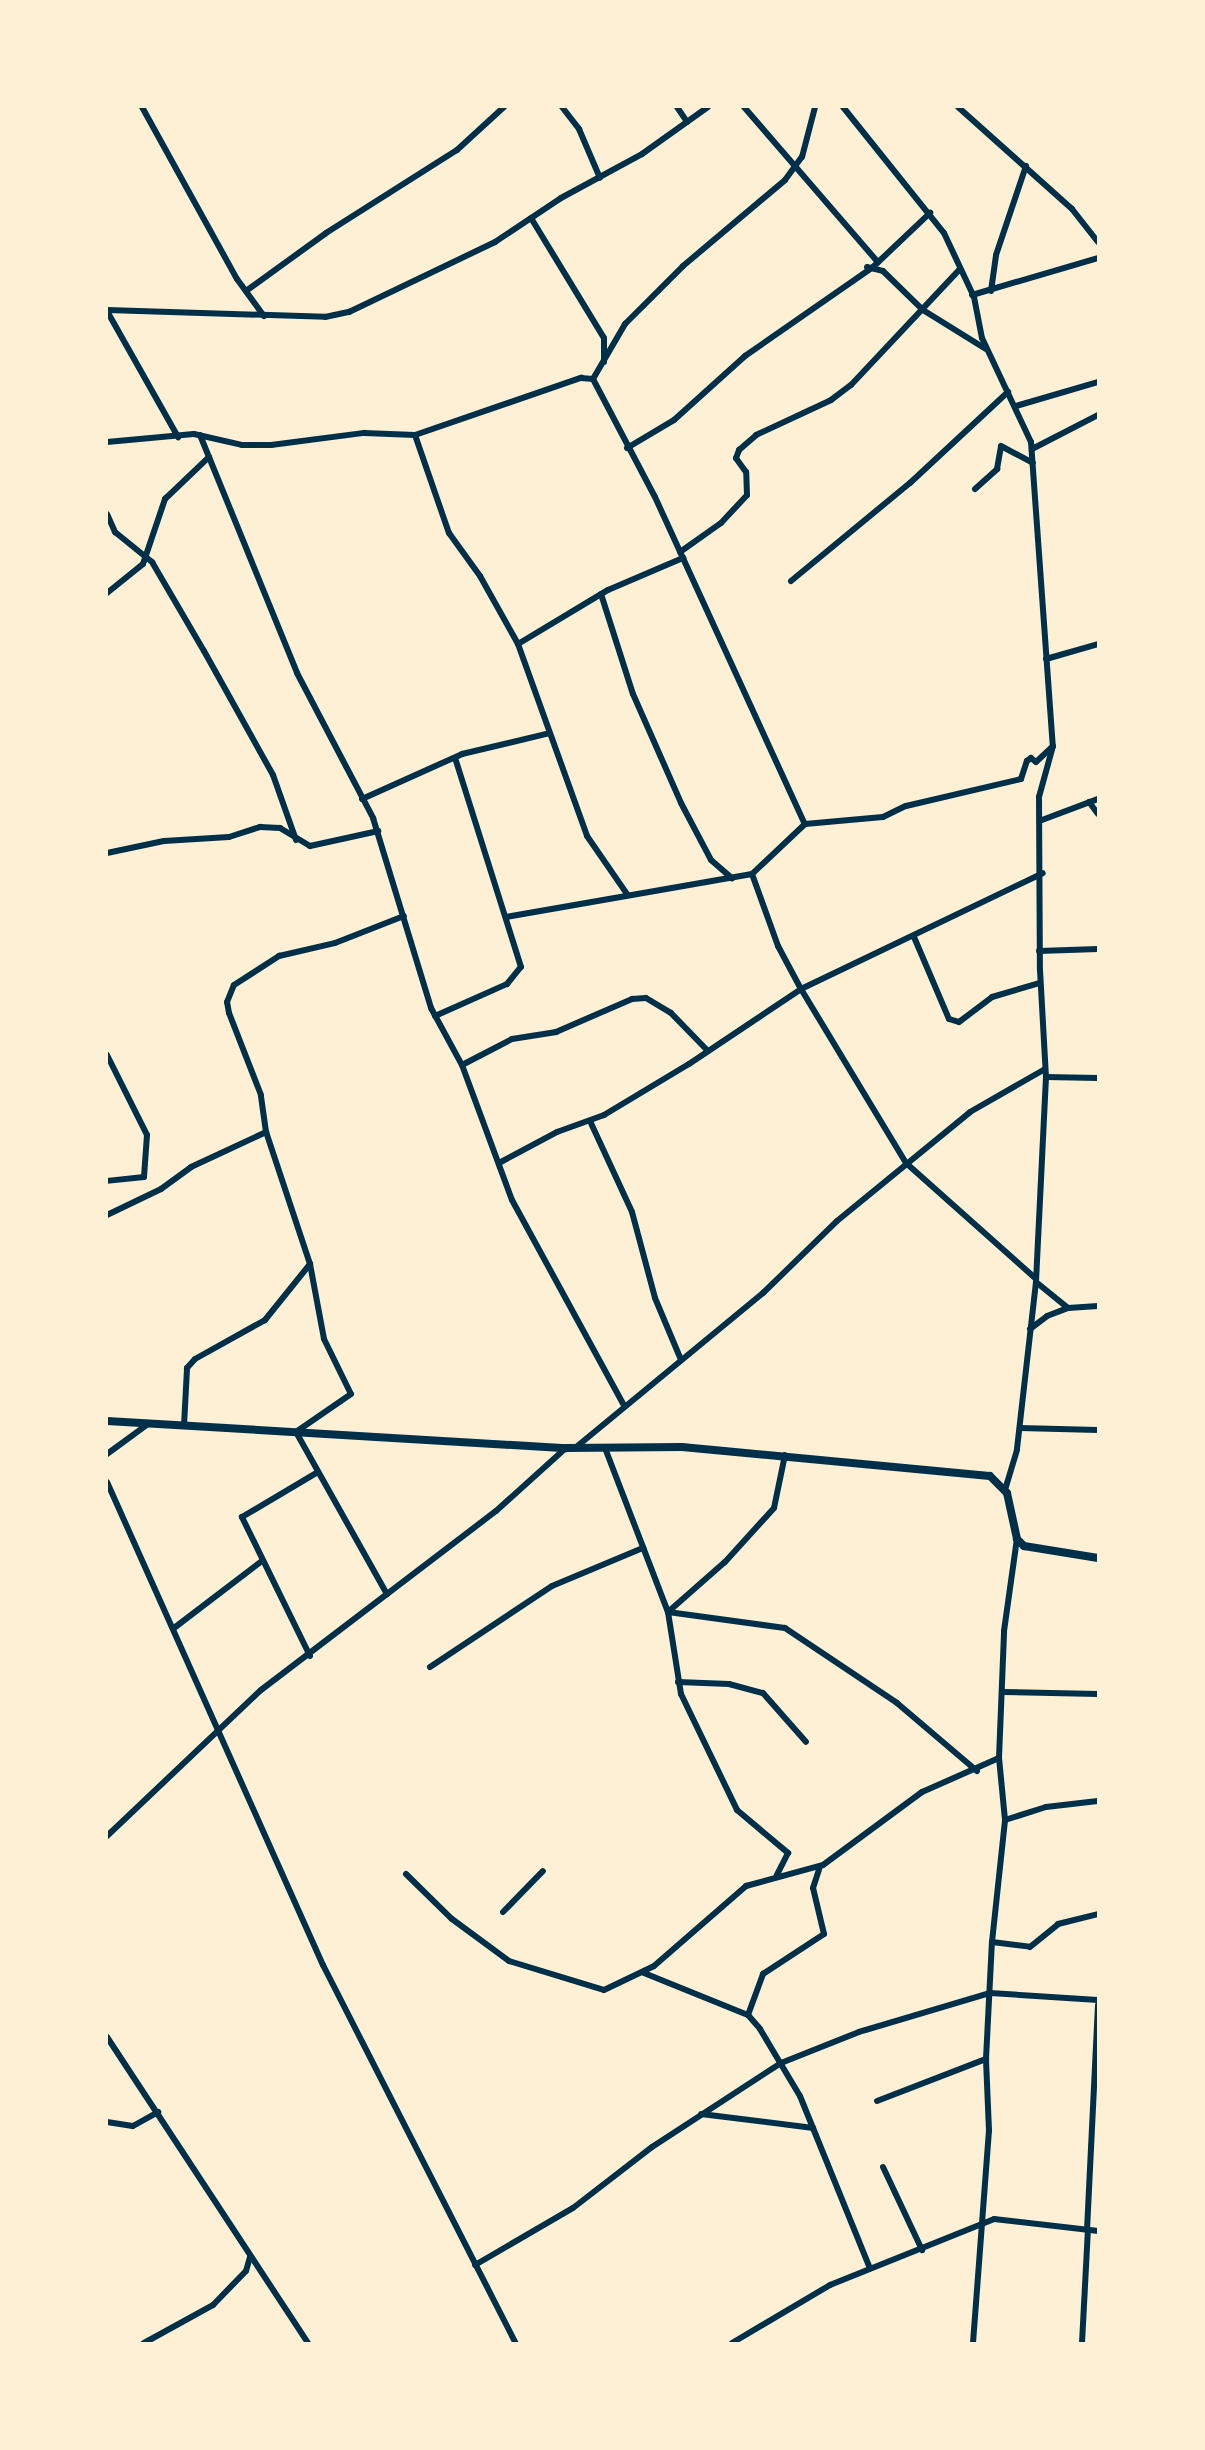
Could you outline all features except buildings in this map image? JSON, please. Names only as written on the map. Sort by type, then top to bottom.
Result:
[{"type":"street","points":[[142,107],[246,291],[264,316]]},
{"type":"street","points":[[246,291],[326,233],[457,150],[505,107]]},
{"type":"street","points":[[562,107],[579,129],[600,178]]},
{"type":"street","points":[[677,107],[687,122]]},
{"type":"street","points":[[107,310],[325,317],[361,308],[495,242],[600,178],[708,107]]},
{"type":"street","points":[[744,107],[878,262]]},
{"type":"street","points":[[593,379],[625,324],[794,167],[802,157],[815,107]]},
{"type":"street","points":[[843,107],[930,213],[972,295],[987,350],[1016,406],[1032,449],[1053,746],[1040,797],[1042,873],[1039,951],[1046,1077],[1036,1281],[1020,1428],[1005,1490],[1017,1539],[1003,1631],[999,1758],[1005,1820],[992,1942],[986,2059],[989,2131],[973,2343]]},
{"type":"street","points":[[958,107],[1072,209],[1098,242]]},
{"type":"street","points":[[991,291],[996,255],[1026,166]]},
{"type":"street","points":[[627,448],[674,420],[745,356],[878,262],[930,213]]},
{"type":"street","points":[[531,218],[604,338],[600,354],[604,362]]},
{"type":"street","points":[[972,295],[1098,258]]},
{"type":"street","points":[[868,268],[883,271],[923,310],[987,350]]},
{"type":"street","points":[[518,644],[601,594],[682,555],[721,523],[747,495],[746,472],[736,458],[739,450],[765,429],[831,400],[851,385],[959,270]]},
{"type":"street","points":[[107,310],[178,437]]},
{"type":"street","points":[[107,442],[200,435],[242,445],[271,445],[364,433],[415,435],[581,378],[593,379]]},
{"type":"street","points":[[593,379],[682,555],[805,824]]},
{"type":"street","points":[[1016,406],[1098,382]]},
{"type":"street","points":[[791,581],[910,483],[1008,392]]},
{"type":"street","points":[[1032,449],[1098,415]]},
{"type":"street","points":[[200,435],[297,673],[377,831],[435,1016],[461,1065],[513,1200],[623,1404]]},
{"type":"street","points":[[415,435],[449,533],[480,576],[518,644],[587,836],[627,894]]},
{"type":"street","points":[[975,489],[997,469],[1000,446],[1033,463]]},
{"type":"street","points":[[107,593],[133,575],[147,556],[165,499],[209,457]]},
{"type":"street","points":[[107,514],[115,532],[147,556],[259,747],[296,840]]},
{"type":"street","points":[[601,594],[633,694],[681,803],[710,860],[732,878]]},
{"type":"street","points":[[1045,659],[1098,644]]},
{"type":"street","points":[[362,799],[455,758],[527,735],[550,733]]},
{"type":"street","points":[[506,917],[752,874],[805,824],[883,817],[906,806],[1021,779],[1027,761],[1031,758],[1037,762],[1053,746]]},
{"type":"street","points":[[435,1016],[490,993],[519,974],[519,955],[472,822],[455,758]]},
{"type":"street","points":[[1042,820],[1098,799]]},
{"type":"street","points":[[1089,802],[1098,814]]},
{"type":"street","points":[[107,853],[164,841],[229,837],[260,827],[280,828],[310,846],[377,831]]},
{"type":"street","points":[[499,1163],[557,1132],[590,1121],[708,1051],[801,989],[914,937],[1042,873]]},
{"type":"street","points":[[752,874],[778,946],[906,1163],[1068,1308]]},
{"type":"street","points":[[296,1432],[351,1394],[324,1339],[310,1264],[266,1132],[261,1096],[229,1013],[230,991],[279,956],[335,943],[404,916]]},
{"type":"street","points":[[914,937],[949,1019],[959,1022],[992,996],[1040,983]]},
{"type":"street","points":[[1039,951],[1098,949]]},
{"type":"street","points":[[461,1065],[512,1039],[556,1032],[632,999],[646,998],[671,1013],[708,1051]]},
{"type":"street","points":[[107,1055],[147,1135],[144,1177],[107,1181]]},
{"type":"street","points":[[107,1836],[218,1728],[496,1511],[623,1404],[681,1360],[906,1163],[970,1112],[1045,1069]]},
{"type":"street","points":[[1046,1077],[1098,1078]]},
{"type":"street","points":[[590,1121],[632,1212],[655,1298],[681,1360]]},
{"type":"street","points":[[107,1215],[161,1189],[191,1167],[266,1132]]},
{"type":"street","points":[[184,1426],[187,1368],[195,1359],[265,1320],[310,1264]]},
{"type":"street","points":[[1030,1329],[1047,1316],[1068,1308],[1098,1306]]},
{"type":"street","points":[[107,1421],[570,1448],[682,1447],[990,1476],[1005,1490]]},
{"type":"street","points":[[107,1454],[148,1424]]},
{"type":"street","points":[[1020,1428],[1098,1430]]},
{"type":"street","points":[[296,1432],[387,1594]]},
{"type":"street","points":[[605,1448],[668,1612],[678,1682],[731,1800],[788,1853],[777,1875]]},
{"type":"street","points":[[668,1612],[734,1553],[775,1508],[785,1455]]},
{"type":"street","points":[[310,1656],[242,1517],[318,1472]]},
{"type":"street","points":[[107,1482],[323,1965],[516,2343]]},
{"type":"street","points":[[1017,1539],[1033,1551],[1098,1558]]},
{"type":"street","points":[[430,1667],[552,1586],[643,1548]]},
{"type":"street","points":[[174,1628],[262,1561]]},
{"type":"street","points":[[668,1612],[785,1628],[897,1703],[977,1770]]},
{"type":"street","points":[[678,1682],[729,1684],[763,1693],[806,1742]]},
{"type":"street","points":[[1003,1692],[1098,1694]]},
{"type":"street","points":[[407,1874],[452,1919],[509,1961],[593,1990],[615,1986],[643,1973],[728,1898],[746,1886],[777,1875],[820,1866],[922,1792],[999,1758]]},
{"type":"street","points":[[1005,1820],[1046,1807],[1098,1801]]},
{"type":"street","points":[[748,2015],[763,1974],[824,1934],[813,1899],[820,1866]]},
{"type":"street","points":[[503,1912],[543,1871]]},
{"type":"street","points":[[992,1942],[1030,1947],[1058,1924],[1098,1914]]},
{"type":"street","points":[[643,1973],[748,2015],[781,2063],[813,2128],[870,2268]]},
{"type":"street","points":[[475,2264],[573,2208],[701,2114],[781,2063],[859,2032],[990,1993],[1098,2003],[1082,2343]]},
{"type":"street","points":[[107,2037],[308,2343]]},
{"type":"street","points":[[877,2101],[986,2059]]},
{"type":"street","points":[[107,2122],[134,2126],[158,2112]]},
{"type":"street","points":[[701,2114],[813,2128]]},
{"type":"street","points":[[883,2166],[922,2250]]},
{"type":"street","points":[[732,2343],[830,2284],[922,2250],[980,2224],[1007,2219],[1098,2231]]},
{"type":"street","points":[[144,2343],[213,2305],[240,2278],[250,2257]]}]
